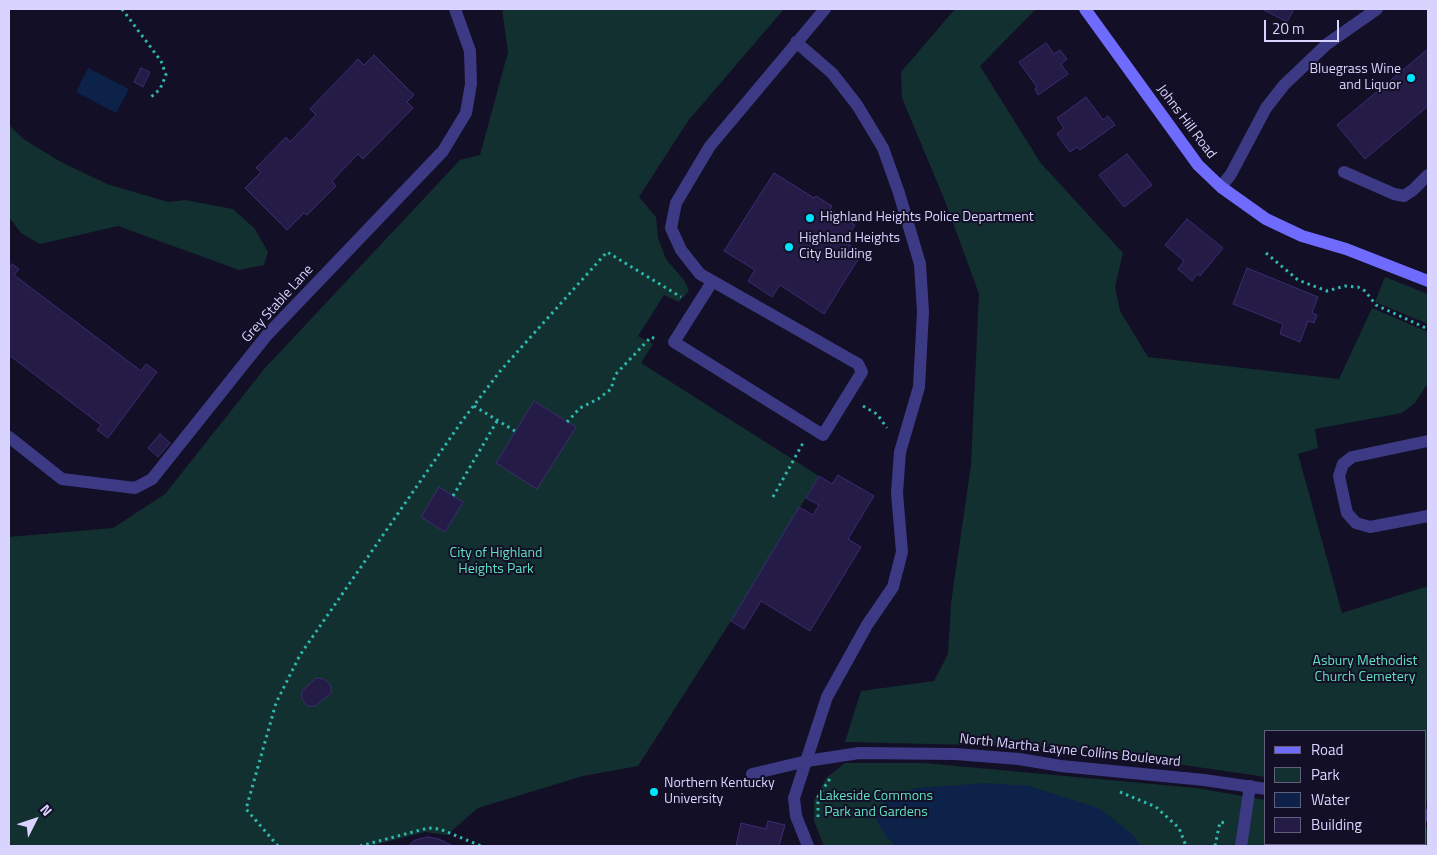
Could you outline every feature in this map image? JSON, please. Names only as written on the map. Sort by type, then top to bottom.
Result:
[{"type":"street","name":"Grey Stable Lane","points":[[9,437],[62,479],[135,488],[152,479],[267,335],[443,151],[466,113],[471,84],[470,51],[454,9]]},
{"type":"street","points":[[712,282],[674,342],[823,435],[862,372],[858,364],[700,274],[680,250],[671,228],[676,203],[710,146],[825,9]]},
{"type":"street","name":"Johns Hill Road","points":[[1084,9],[1198,165],[1221,187],[1266,219],[1302,236],[1346,249],[1428,281]]},
{"type":"street","points":[[1221,187],[1231,174],[1266,108],[1284,85],[1327,44],[1377,9]]},
{"type":"street","points":[[796,42],[832,73],[857,105],[883,148],[899,193],[920,264],[923,312],[919,387],[901,447],[897,493],[902,552],[893,587],[867,625],[827,697],[794,798],[796,816],[808,846]]},
{"type":"street","points":[[1344,172],[1394,194],[1404,196],[1428,175]]},
{"type":"street","points":[[1428,441],[1352,457],[1343,464],[1339,476],[1347,513],[1356,523],[1370,527],[1428,516]]},
{"type":"street","name":"North Martha Layne Collins Boulevard","points":[[752,774],[807,761],[859,753],[956,754],[1019,759],[1061,766],[1264,789]]},
{"type":"street","points":[[1241,846],[1250,786]]},
{"type":"path","points":[[122,9],[161,61],[166,75],[160,89],[150,98]]},
{"type":"path","points":[[278,846],[246,809],[276,703],[300,655],[501,370],[607,252],[666,290],[698,305]]},
{"type":"path","points":[[1266,253],[1298,280],[1326,291],[1345,286],[1358,288],[1365,291],[1376,306],[1428,329]]},
{"type":"path","points":[[567,422],[580,408],[598,400],[611,389],[615,375],[651,337],[674,342]]},
{"type":"path","points":[[847,396],[877,414],[901,447]]},
{"type":"path","points":[[474,406],[515,431]]},
{"type":"path","points":[[453,496],[497,421]]},
{"type":"path","points":[[773,497],[812,428]]},
{"type":"path","points":[[818,820],[818,797],[829,779],[836,774]]},
{"type":"path","points":[[1116,791],[1156,806],[1179,828],[1186,846]]},
{"type":"path","points":[[360,846],[428,828],[440,829],[481,846]]},
{"type":"green space","name":"City of Highland Heights Park","points":[[502,9],[784,9],[688,121],[639,197],[656,217],[658,238],[666,259],[684,280],[689,291],[679,302],[664,295],[638,336],[653,344],[641,363],[819,476],[731,621],[638,766],[583,776],[478,808],[447,835],[425,832],[371,846],[9,846],[9,537],[113,528],[165,494],[265,368],[460,160],[480,155],[508,52]]},
{"type":"green space","name":"Asbury Methodist Church Cemetery","points":[[955,9],[1036,9],[980,66],[1040,162],[1123,253],[1115,287],[1120,311],[1148,357],[1339,379],[1372,308],[1428,332],[1428,383],[1415,403],[1402,413],[1315,429],[1318,448],[1298,454],[1342,613],[1425,587],[1428,588],[1428,802],[1427,730],[1264,730],[1264,777],[1059,747],[845,742],[861,691],[934,681],[948,654],[951,603],[971,465],[979,294],[945,201],[902,98],[901,72]]},
{"type":"green space","points":[[9,125],[25,140],[61,162],[107,184],[168,202],[185,200],[233,209],[254,228],[268,252],[264,265],[239,270],[118,226],[40,244],[21,233],[9,217]]},
{"type":"green space","points":[[1385,277],[1428,294],[1428,324],[1375,302]]},
{"type":"green space","name":"Lakeside Commons Park and Gardens","points":[[845,763],[924,763],[1196,788],[1264,800],[1264,845],[1427,845],[1428,828],[1428,846],[824,846],[814,821],[814,801],[826,778]]},
{"type":"water","points":[[88,68],[129,89],[116,113],[76,92]]},
{"type":"water","points":[[986,783],[1029,786],[1099,808],[1131,833],[1141,846],[896,846],[886,837],[872,812],[891,796],[917,788]]},
{"type":"building","points":[[1262,9],[1294,9],[1287,22]]},
{"type":"building","points":[[1046,43],[1054,54],[1060,50],[1067,59],[1061,64],[1068,74],[1038,95],[1035,89],[1037,87],[1019,62]]},
{"type":"building","name":"Bluegrass Wine and Liquor","points":[[1428,49],[1428,106],[1365,159],[1337,125]]},
{"type":"building","points":[[374,55],[414,95],[407,102],[413,108],[363,159],[358,154],[332,181],[336,186],[307,215],[304,213],[287,230],[245,188],[261,172],[256,168],[286,137],[290,142],[316,115],[310,109],[358,59],[364,65]]},
{"type":"building","points":[[141,68],[150,72],[143,87],[134,82]]},
{"type":"building","points":[[1086,97],[1103,120],[1108,116],[1115,125],[1080,150],[1077,147],[1070,152],[1057,134],[1064,128],[1057,118]]},
{"type":"building","points":[[1127,154],[1152,185],[1124,207],[1099,175]]},
{"type":"building","name":"Highland Heights City Building","points":[[774,173],[814,198],[816,196],[832,206],[830,209],[855,225],[845,242],[862,253],[824,314],[780,285],[772,297],[748,281],[755,270],[724,251]]},
{"type":"building","points":[[1187,219],[1223,248],[1200,276],[1197,274],[1192,281],[1178,269],[1184,261],[1165,245]]},
{"type":"building","points":[[12,264],[19,269],[14,275],[141,371],[146,364],[157,372],[108,438],[97,430],[101,425],[9,355],[9,269]]},
{"type":"building","points":[[1247,268],[1318,297],[1312,313],[1317,315],[1314,323],[1308,321],[1300,342],[1280,334],[1283,324],[1233,304]]},
{"type":"building","points":[[534,401],[576,427],[537,489],[496,463]]},
{"type":"building","points":[[160,434],[170,443],[158,457],[148,448]]},
{"type":"building","points":[[838,475],[874,496],[848,539],[861,547],[810,631],[761,601],[744,629],[731,621],[799,507],[813,515],[819,505],[806,498],[819,476],[832,484]]},
{"type":"building","points":[[439,487],[463,502],[445,532],[421,517]]},
{"type":"building","points":[[316,678],[324,679],[331,686],[331,693],[315,706],[308,706],[302,699],[302,691]]},
{"type":"building","points":[[768,821],[785,825],[779,846],[736,846],[741,823],[766,829]]},
{"type":"building","points":[[428,837],[439,839],[453,846],[408,846],[415,840]]},
{"type":"place","name":"Bluegrass Wine and Liquor","points":[[1411,78]]},
{"type":"place","name":"Highland Heights Police Department","points":[[810,218]]},
{"type":"place","name":"Highland Heights City Building","points":[[789,247]]},
{"type":"place","name":"Northern Kentucky University","points":[[654,792]]}]
